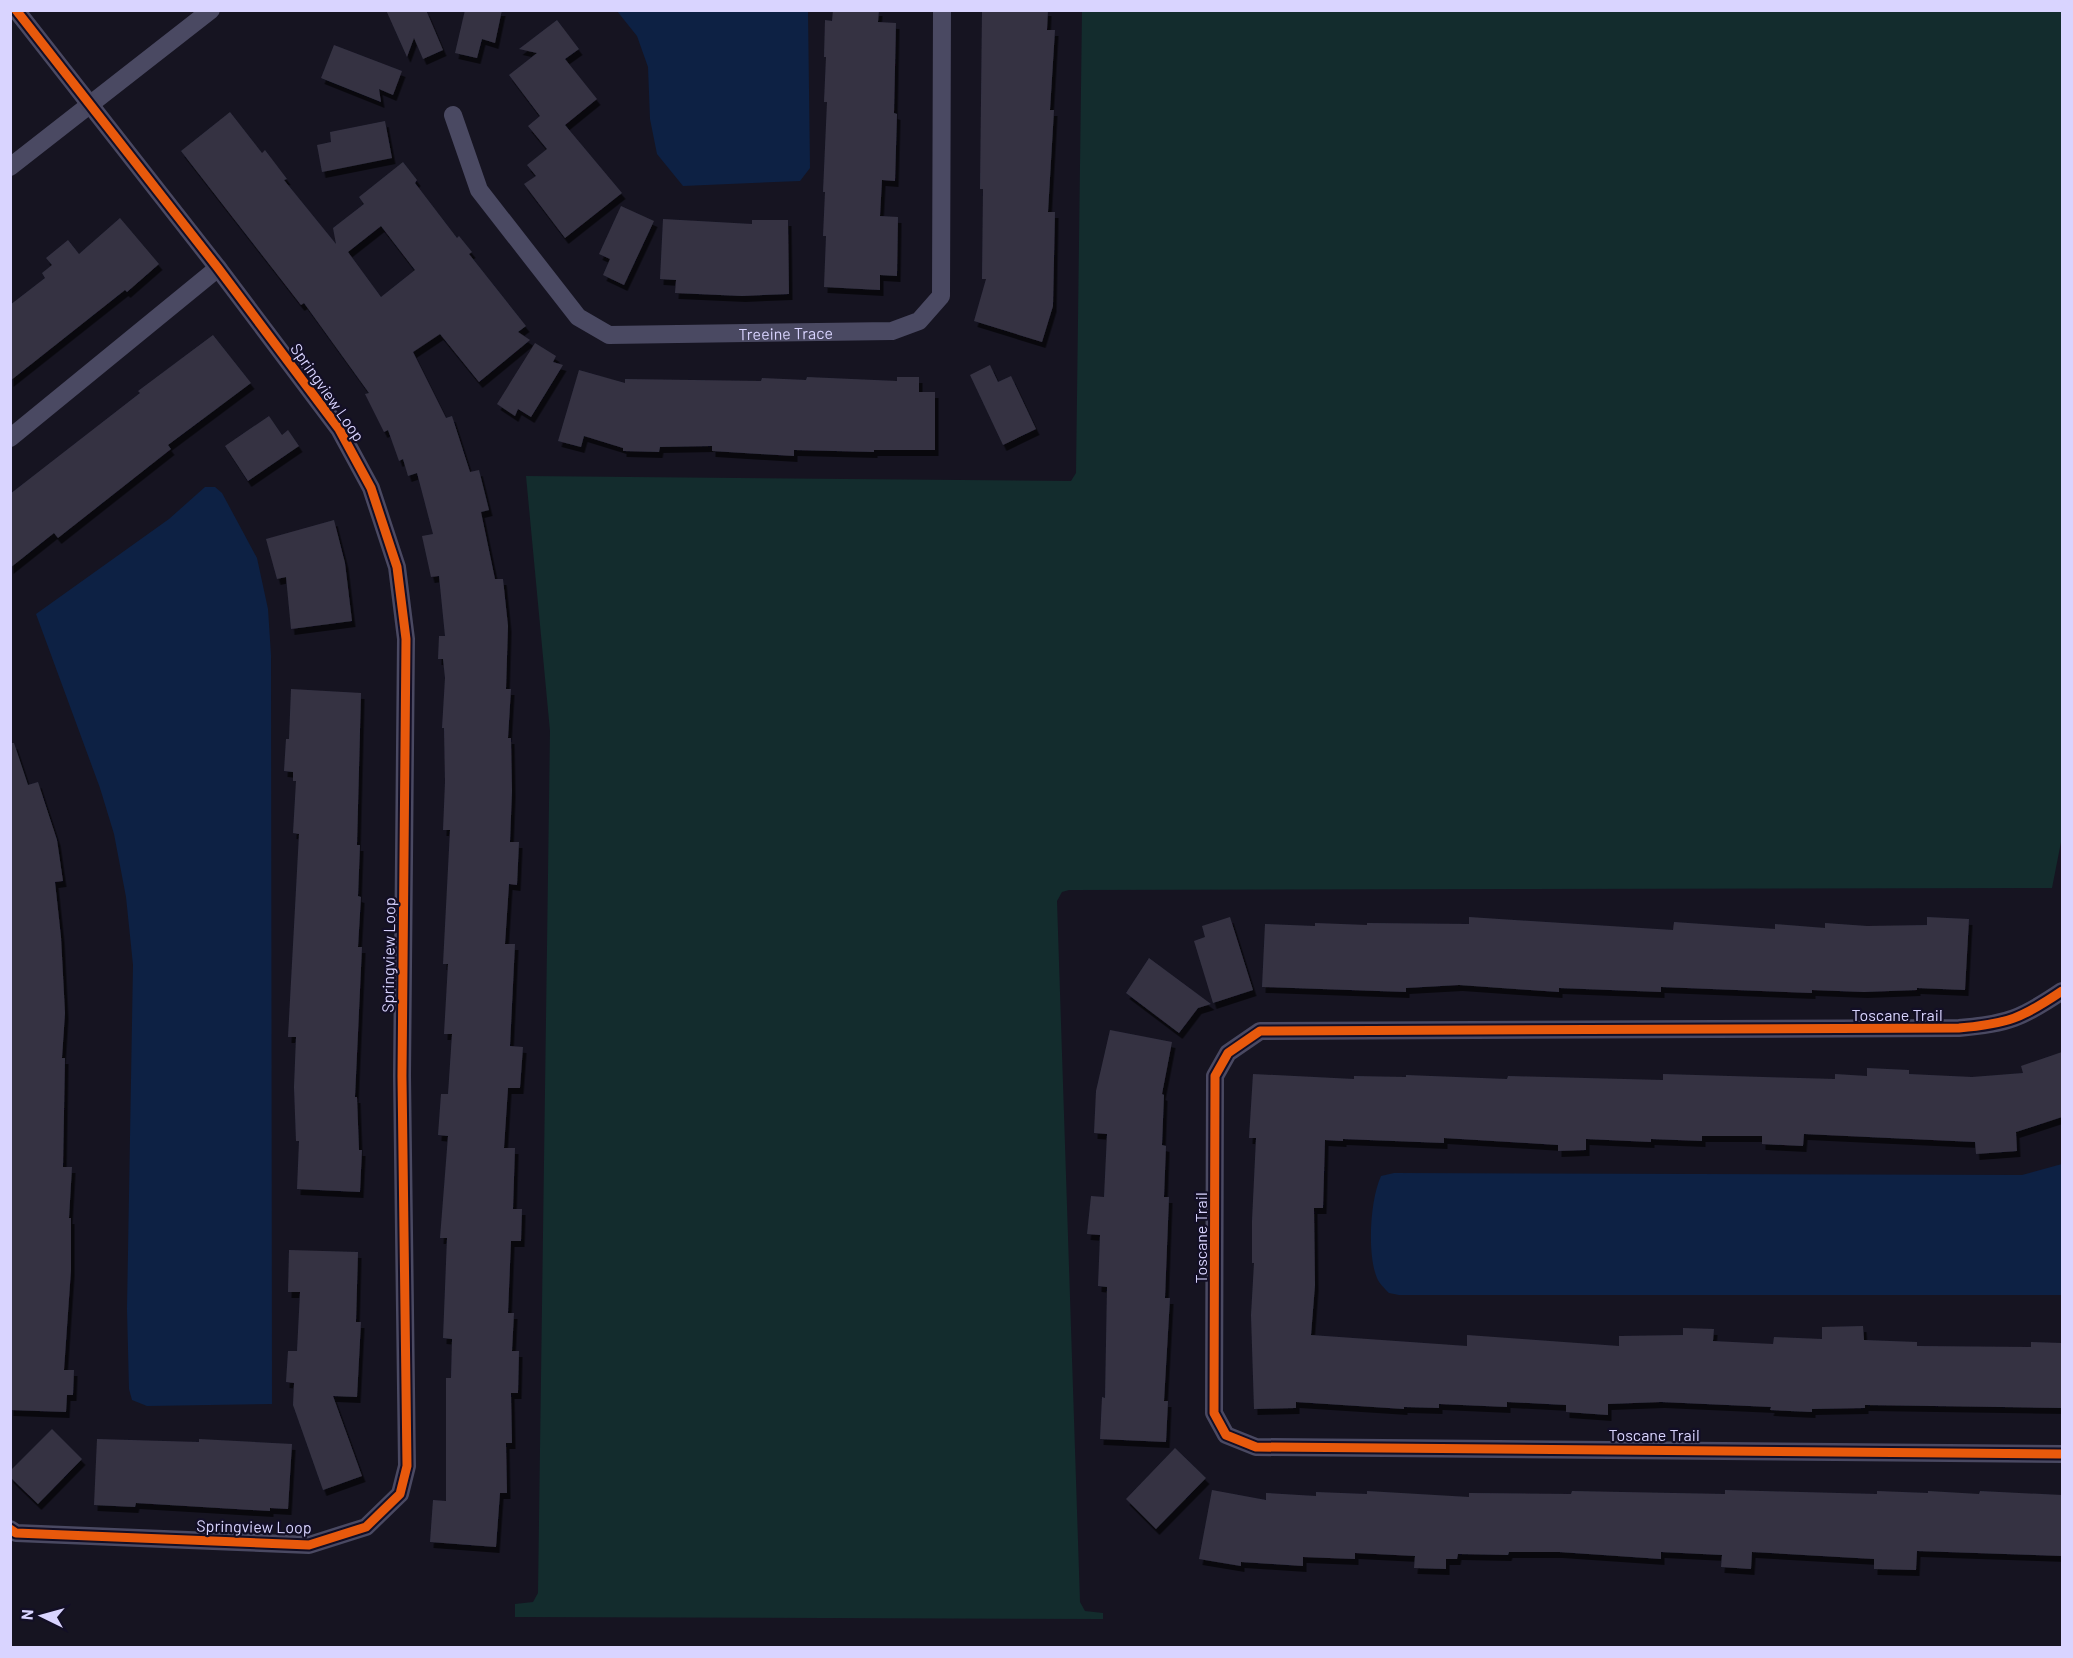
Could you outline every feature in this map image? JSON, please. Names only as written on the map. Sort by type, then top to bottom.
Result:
[{"type":"street","name":"Springview Loop","points":[[10,1528],[16,1533],[309,1545],[366,1527],[400,1494],[407,1466],[402,1076],[406,639],[398,567],[371,488],[339,429],[218,268],[16,10]]},
{"type":"street","points":[[10,167],[212,10]]},
{"type":"street","name":"Treeine Trace","points":[[453,115],[479,190],[578,317],[609,335],[892,331],[919,321],[941,296],[942,10]]},
{"type":"street","points":[[10,438],[218,268]]},
{"type":"street","name":"Toscane Trail","points":[[2062,991],[2032,1011],[2001,1024],[1959,1028],[1260,1031],[1228,1053],[1215,1076],[1214,1402],[1214,1413],[1226,1435],[1256,1447],[2062,1454]]},
{"type":"green space","points":[[1082,11],[2062,11],[2062,837],[2052,888],[1069,890],[1062,892],[1057,901],[1080,1602],[1085,1611],[1103,1613],[1103,1619],[515,1617],[515,1604],[533,1602],[538,1593],[550,731],[526,476],[1071,481],[1076,473]]},
{"type":"water","points":[[617,11],[808,11],[810,168],[800,181],[683,186],[657,154],[650,119],[648,67],[637,36]]},
{"type":"water","points":[[205,487],[215,487],[222,493],[257,558],[268,609],[271,655],[272,1404],[147,1406],[132,1400],[129,1389],[127,1309],[133,965],[126,897],[114,834],[100,788],[36,614],[169,519]]},
{"type":"water","points":[[2062,1164],[2062,1295],[1399,1295],[1389,1293],[1379,1282],[1372,1255],[1372,1212],[1377,1186],[1381,1176],[1394,1173],[2022,1175]]},
{"type":"building","points":[[386,10],[426,10],[443,50],[423,59],[414,38],[407,57]]},
{"type":"building","points":[[465,10],[502,10],[495,43],[482,39],[477,58],[455,53]]},
{"type":"building","points":[[833,10],[879,10],[878,22],[896,23],[895,181],[882,180],[880,216],[898,217],[897,276],[880,275],[880,290],[824,287],[826,236],[823,236],[825,192],[823,192],[827,102],[824,102],[825,20],[832,21]]},
{"type":"building","points":[[982,10],[1048,10],[1047,30],[1055,30],[1050,110],[1054,110],[1048,212],[1055,212],[1053,306],[1042,342],[974,321],[986,279],[982,279],[983,189],[980,189]]},
{"type":"building","points":[[557,20],[579,49],[565,59],[597,99],[565,125],[622,193],[565,238],[524,184],[536,176],[527,165],[547,149],[528,126],[540,116],[509,75],[537,53],[519,49]]},
{"type":"building","points":[[334,45],[402,71],[393,95],[379,89],[381,102],[321,78]]},
{"type":"building","points":[[230,112],[262,153],[265,150],[287,179],[284,180],[336,244],[333,228],[364,204],[359,197],[403,162],[417,180],[415,183],[457,238],[459,236],[472,252],[469,254],[526,326],[518,332],[530,340],[479,382],[440,334],[413,352],[446,418],[452,416],[470,472],[479,470],[489,510],[481,512],[495,579],[503,579],[508,626],[506,689],[511,689],[508,738],[511,738],[510,842],[519,842],[517,885],[509,884],[505,944],[515,944],[510,1046],[523,1047],[520,1088],[508,1088],[504,1148],[515,1148],[513,1209],[522,1209],[521,1241],[511,1241],[508,1313],[514,1313],[512,1351],[519,1351],[518,1393],[511,1393],[512,1443],[506,1443],[507,1493],[500,1493],[496,1547],[430,1542],[433,1500],[446,1501],[446,1378],[451,1378],[452,1339],[443,1338],[447,1238],[440,1238],[448,1136],[438,1135],[441,1094],[448,1094],[452,1034],[444,1034],[448,964],[443,964],[450,830],[443,830],[445,782],[444,728],[442,728],[445,678],[443,659],[438,659],[439,636],[445,636],[439,576],[431,577],[422,536],[433,534],[417,473],[408,476],[403,459],[399,461],[388,430],[384,432],[365,394],[369,393],[304,303],[301,305],[181,151]],"holes":[[[381,226],[415,270],[381,297],[348,252]]]},
{"type":"building","points":[[385,121],[392,158],[322,172],[317,145],[331,142],[330,132]]},
{"type":"building","points":[[621,206],[654,221],[624,285],[603,275],[610,259],[599,254]]},
{"type":"building","points":[[120,218],[159,264],[127,292],[125,290],[10,381],[10,305],[45,278],[42,273],[52,265],[46,258],[68,240],[79,254]]},
{"type":"building","points":[[663,219],[752,224],[752,220],[788,220],[789,294],[742,296],[675,293],[676,280],[660,279]]},
{"type":"building","points":[[213,335],[251,383],[168,445],[171,449],[58,538],[54,533],[10,568],[10,494],[140,393],[138,391]]},
{"type":"building","points":[[535,343],[556,356],[553,362],[563,365],[531,417],[518,409],[515,416],[497,404]]},
{"type":"building","points":[[990,365],[998,382],[1011,376],[1036,429],[1003,445],[970,375]]},
{"type":"building","points":[[579,370],[625,383],[625,379],[761,381],[762,378],[806,380],[807,377],[897,381],[897,377],[919,377],[919,392],[935,392],[935,450],[874,450],[874,452],[794,450],[794,456],[712,451],[712,446],[660,447],[659,452],[623,451],[623,448],[584,436],[581,447],[558,441]]},
{"type":"building","points":[[269,416],[282,435],[288,430],[299,446],[248,481],[225,446]]},
{"type":"building","points":[[334,520],[345,563],[352,621],[291,629],[286,577],[277,579],[266,539]]},
{"type":"building","points":[[291,689],[361,693],[357,845],[360,845],[358,896],[361,897],[358,947],[362,947],[355,1097],[357,1097],[359,1150],[362,1150],[360,1192],[297,1189],[299,1141],[296,1141],[294,1087],[296,1037],[288,1037],[299,834],[293,833],[296,781],[293,781],[293,772],[284,771],[286,739],[289,739]]},
{"type":"building","points":[[10,743],[14,743],[28,785],[38,782],[57,840],[63,881],[55,882],[65,1013],[62,1058],[65,1058],[63,1167],[72,1167],[69,1218],[71,1218],[71,1270],[64,1370],[74,1370],[73,1395],[67,1395],[66,1412],[10,1410]]},
{"type":"building","points":[[1230,917],[1253,990],[1213,1003],[1194,941],[1205,937],[1202,926]]},
{"type":"building","points":[[1469,917],[1673,930],[1674,922],[1775,929],[1775,924],[1825,928],[1825,923],[1867,926],[1927,925],[1927,917],[1969,919],[1965,990],[1917,988],[1917,990],[1864,992],[1812,990],[1812,993],[1661,987],[1661,992],[1559,988],[1559,992],[1459,985],[1406,988],[1406,992],[1262,987],[1265,924],[1315,926],[1315,923],[1469,924]]},
{"type":"building","points":[[1149,958],[1211,1004],[1198,1008],[1179,1033],[1126,993]]},
{"type":"building","points":[[1110,1030],[1172,1042],[1162,1094],[1164,1095],[1162,1145],[1166,1146],[1164,1197],[1169,1197],[1165,1298],[1170,1298],[1164,1401],[1168,1401],[1166,1442],[1100,1439],[1102,1397],[1105,1398],[1107,1287],[1098,1286],[1100,1235],[1087,1234],[1091,1196],[1104,1197],[1107,1134],[1094,1133],[1096,1091]]},
{"type":"building","points":[[2062,1052],[2062,1117],[2016,1132],[2017,1151],[1976,1154],[1975,1142],[1804,1134],[1803,1146],[1762,1144],[1762,1136],[1702,1136],[1702,1141],[1651,1139],[1651,1142],[1586,1139],[1586,1150],[1558,1151],[1558,1145],[1444,1138],[1444,1143],[1325,1140],[1323,1208],[1314,1208],[1315,1285],[1311,1335],[1467,1346],[1467,1335],[1619,1346],[1619,1336],[1683,1335],[1683,1328],[1714,1329],[1713,1341],[1773,1344],[1774,1337],[1822,1339],[1822,1327],[1863,1326],[1864,1340],[1917,1342],[1917,1346],[2031,1347],[2031,1342],[2062,1343],[2062,1408],[1865,1405],[1865,1408],[1812,1409],[1812,1412],[1770,1410],[1771,1407],[1661,1402],[1608,1404],[1608,1415],[1566,1412],[1566,1405],[1507,1402],[1507,1407],[1439,1404],[1439,1408],[1404,1407],[1404,1409],[1296,1402],[1296,1408],[1254,1409],[1251,1315],[1256,1138],[1249,1138],[1253,1074],[1354,1079],[1354,1076],[1406,1077],[1406,1075],[1507,1079],[1508,1076],[1663,1080],[1663,1074],[1835,1079],[1835,1074],[1867,1076],[1867,1068],[1909,1070],[1909,1074],[1972,1077],[2023,1073],[2021,1066]]},
{"type":"building","points":[[289,1250],[358,1252],[356,1322],[361,1322],[357,1397],[333,1396],[362,1476],[323,1490],[293,1405],[294,1383],[286,1382],[288,1351],[297,1351],[300,1292],[288,1292]]},
{"type":"building","points":[[52,1429],[82,1459],[38,1504],[10,1477],[10,1471]]},
{"type":"building","points":[[97,1439],[199,1442],[199,1439],[292,1444],[288,1509],[270,1508],[270,1511],[136,1503],[135,1507],[94,1505]]},
{"type":"building","points":[[1175,1448],[1206,1478],[1156,1529],[1126,1499]]},
{"type":"building","points":[[1212,1490],[1266,1500],[1266,1493],[1316,1496],[1316,1492],[1367,1494],[1367,1491],[1469,1497],[1469,1493],[1571,1494],[1572,1491],[1725,1494],[1725,1490],[1877,1494],[1877,1491],[1979,1494],[1980,1491],[2062,1495],[2062,1556],[1917,1551],[1916,1570],[1874,1569],[1874,1559],[1752,1552],[1751,1569],[1721,1567],[1722,1555],[1661,1552],[1661,1559],[1559,1552],[1509,1552],[1508,1555],[1458,1554],[1457,1559],[1446,1559],[1446,1569],[1414,1568],[1415,1556],[1355,1553],[1355,1559],[1303,1557],[1303,1566],[1241,1562],[1241,1566],[1199,1559]]},
{"type":"cycle path","points":[[10,1529],[16,1533],[309,1545],[366,1527],[400,1494],[407,1466],[402,1076],[406,639],[397,567],[371,488],[339,429],[218,268],[16,10]]},
{"type":"cycle path","points":[[2062,991],[2025,1014],[2003,1022],[1959,1028],[1260,1031],[1228,1053],[1215,1076],[1214,1413],[1226,1435],[1256,1447],[2062,1454]]}]
